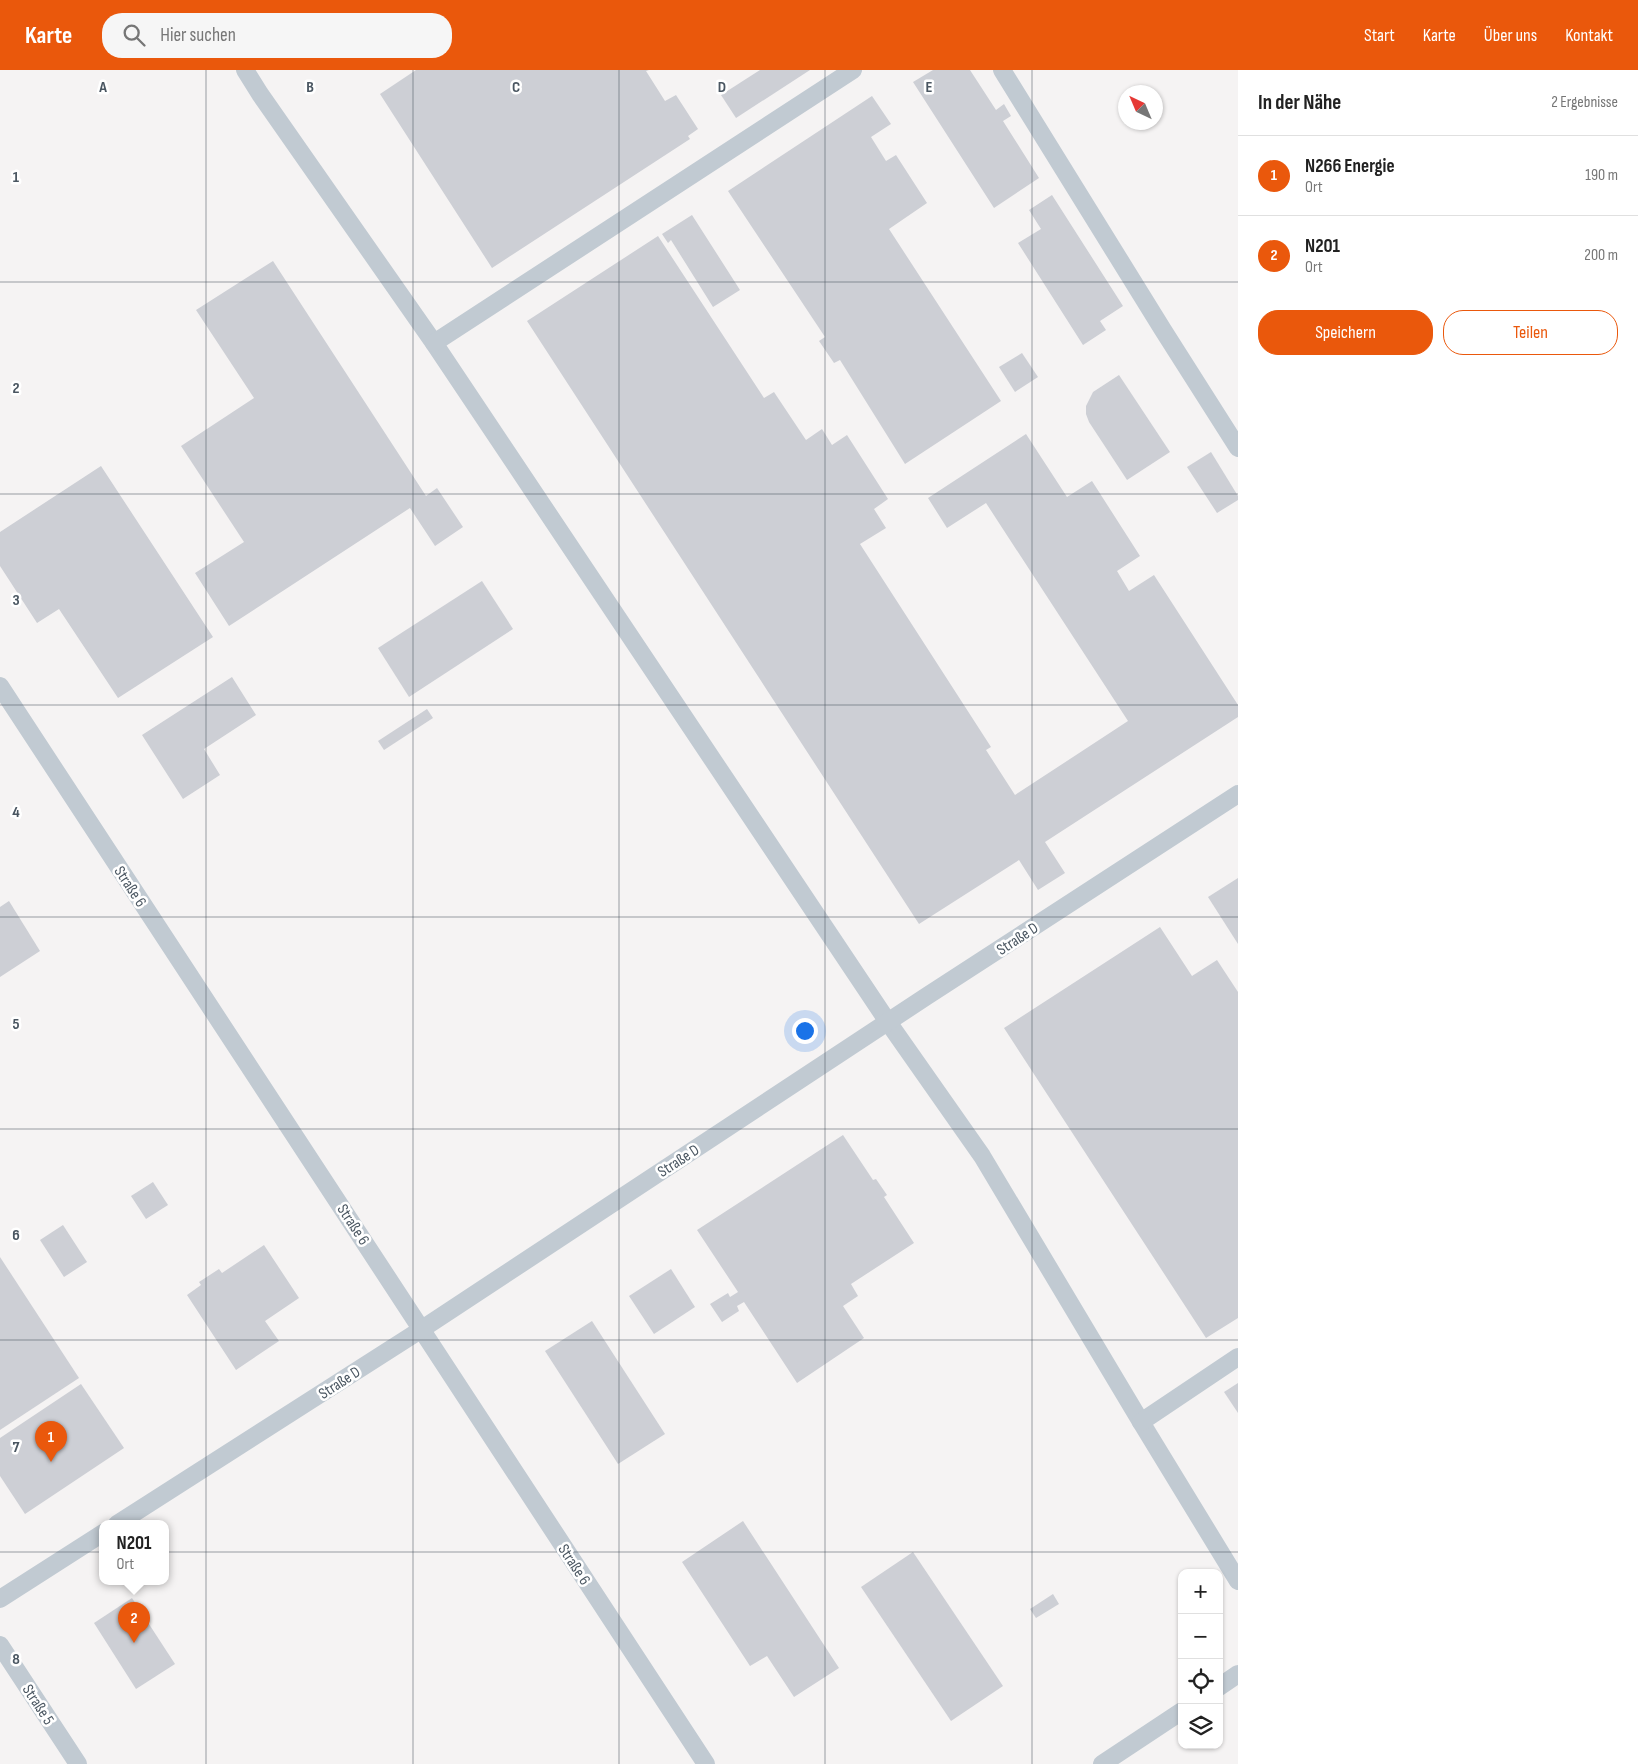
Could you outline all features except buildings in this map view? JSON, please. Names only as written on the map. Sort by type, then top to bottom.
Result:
[{"type":"lane","points":[[245,70],[434,343],[888,1022],[982,1156],[1238,1581]]},
{"type":"lane","points":[[434,343],[853,70]]},
{"type":"lane","points":[[1002,70],[1238,448]]},
{"type":"lane","name":"Straße 6","points":[[0,686],[706,1764]]},
{"type":"lane","name":"Straße D","points":[[123,1520],[422,1329],[1238,794]]},
{"type":"lane","points":[[1141,1422],[1238,1357]]},
{"type":"lane","points":[[0,1599],[99,1536]]},
{"type":"lane","name":"Straße 5","points":[[0,1645],[78,1764]]},
{"type":"lane","points":[[1223,1683],[1238,1674]]},
{"type":"lane","points":[[1102,1764],[1178,1714]]},
{"type":"place","name":"N266 Energie","points":[[51,1462]]},
{"type":"place","name":"N201","points":[[134,1643]]}]
